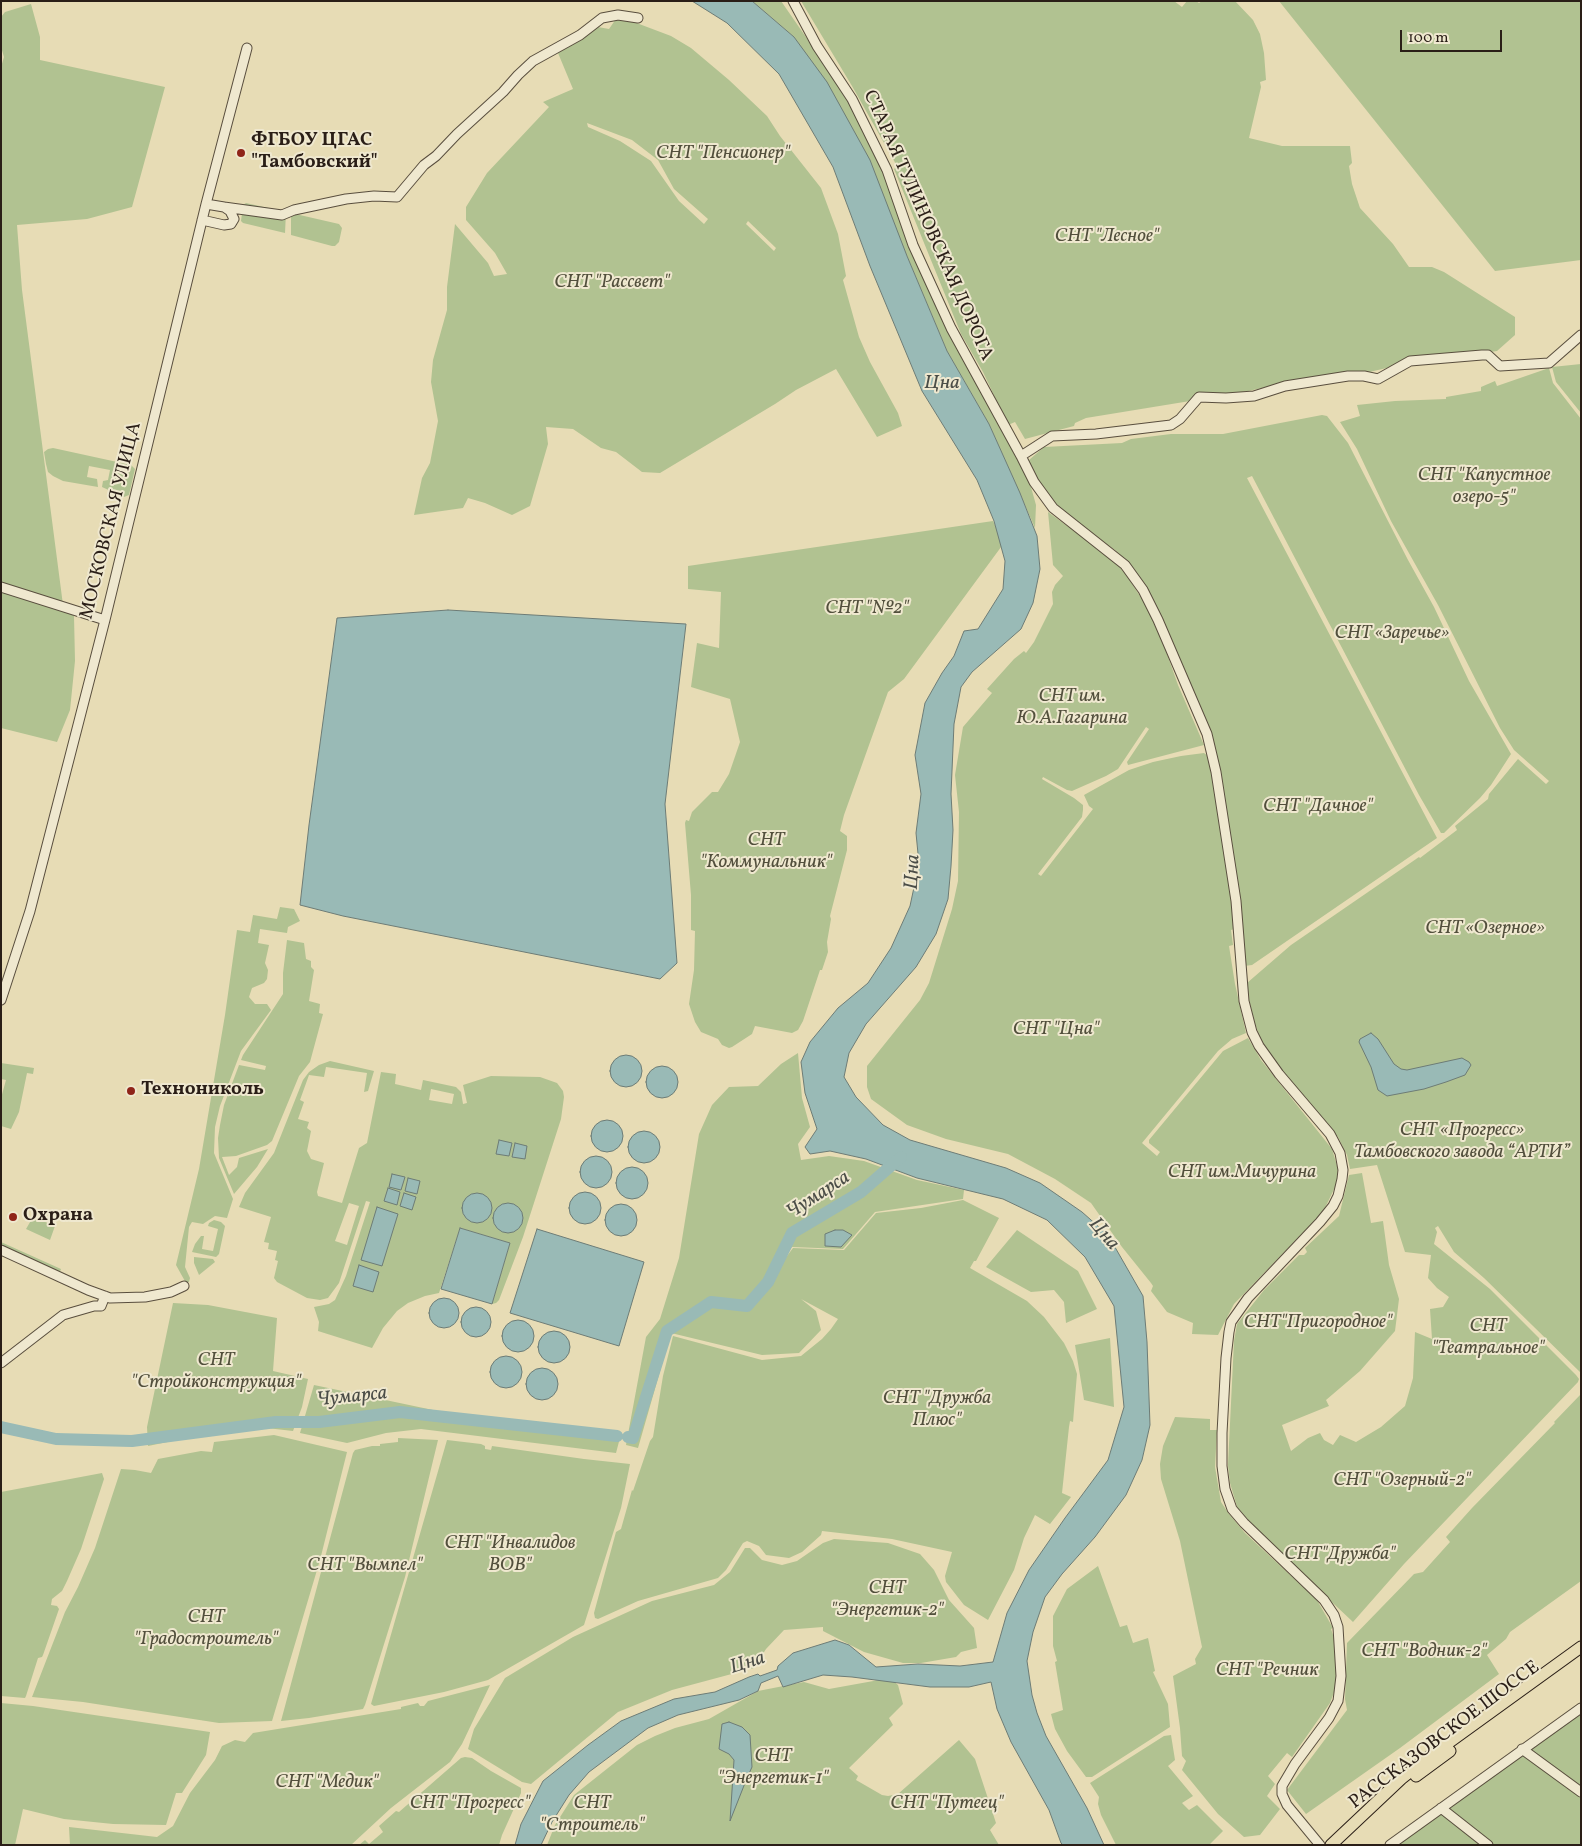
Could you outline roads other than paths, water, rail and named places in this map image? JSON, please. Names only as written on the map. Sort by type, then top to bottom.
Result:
[{"type":"main road","name":"РАССКАЗОВСКОЕ ШОССЕ","points":[[1331,1845],[1419,1764],[1581,1647]]},
{"type":"main road","name":"РАССКАЗОВСКОЕ ШОССЕ","points":[[1331,1845],[1413,1778],[1581,1656]]},
{"type":"street","name":"СТАРАЯ ТУЛИНОВСКАЯ ДОРОГА","points":[[793,1],[817,46],[852,99],[887,170],[913,245],[951,328],[1034,482],[1046,502],[1060,515],[1112,553],[1125,565],[1143,590],[1158,620],[1207,734],[1216,772],[1236,901],[1244,1001],[1252,1032],[1278,1074],[1330,1134],[1336,1144],[1342,1163],[1341,1187],[1333,1206],[1248,1298],[1231,1322],[1226,1358],[1222,1433],[1222,1466],[1225,1489],[1232,1509],[1244,1523],[1324,1600],[1334,1615],[1338,1627],[1341,1670],[1341,1691],[1338,1701],[1329,1718],[1295,1764],[1282,1786],[1282,1794],[1287,1805],[1320,1845]]},
{"type":"street","points":[[206,204],[282,215],[294,210],[346,199],[374,196],[397,197],[424,164],[436,156],[499,97],[533,61],[580,35],[602,18],[618,15],[638,18]]},
{"type":"street","name":"МОСКОВСКАЯ УЛИЦА","points":[[1,1000],[30,911],[105,620],[202,220],[247,48]]},
{"type":"street","points":[[202,220],[224,225],[231,224],[234,219],[233,215],[224,207]]},
{"type":"street","points":[[1021,456],[1052,436],[1096,434],[1171,425],[1180,419],[1199,397],[1254,396],[1285,386],[1348,376],[1364,376],[1378,379],[1410,361],[1482,355],[1488,356],[1500,366],[1549,363],[1581,336]]},
{"type":"street","points":[[1,587],[105,620]]},
{"type":"street","points":[[1,1250],[88,1290],[110,1298],[145,1297],[171,1292],[184,1286]]},
{"type":"street","points":[[1,1363],[63,1315],[94,1306],[101,1306],[106,1296]]},
{"type":"street","points":[[1395,1844],[1441,1808],[1581,1708]]},
{"type":"street","points":[[1522,1750],[1581,1792]]},
{"type":"street","points":[[1441,1808],[1488,1845]]},
{"type":"water","name":"Цна","points":[[692,1],[752,1],[794,37],[827,82],[870,160],[907,256],[947,351],[989,424],[1037,536],[1040,569],[1033,603],[1021,629],[972,672],[961,687],[954,724],[951,794],[953,830],[948,899],[936,934],[916,967],[866,1024],[849,1053],[844,1077],[856,1097],[883,1125],[910,1140],[1006,1168],[1040,1183],[1082,1212],[1108,1235],[1143,1296],[1147,1342],[1150,1425],[1142,1460],[1126,1495],[1095,1537],[1062,1574],[1045,1597],[1033,1632],[1027,1661],[1032,1695],[1046,1736],[1087,1808],[1104,1845],[1063,1845],[1061,1843],[1049,1810],[1011,1742],[997,1709],[991,1682],[969,1687],[930,1687],[823,1675],[783,1687],[778,1676],[761,1683],[758,1691],[739,1700],[678,1715],[648,1728],[589,1772],[569,1795],[552,1822],[541,1845],[515,1845],[521,1824],[543,1781],[621,1721],[674,1699],[715,1692],[749,1677],[758,1674],[760,1676],[777,1670],[778,1666],[793,1653],[835,1640],[849,1645],[876,1667],[918,1664],[960,1666],[993,1662],[1007,1613],[1029,1570],[1108,1460],[1124,1407],[1114,1306],[1085,1257],[1047,1220],[1003,1199],[917,1178],[866,1159],[830,1151],[810,1154],[805,1147],[817,1129],[805,1093],[801,1062],[810,1042],[838,1008],[868,983],[891,948],[910,906],[919,864],[916,833],[921,794],[915,755],[925,703],[954,656],[964,631],[978,629],[1003,589],[1005,561],[994,521],[977,480],[922,391],[870,266],[833,167],[779,74],[727,23]]},
{"type":"water","points":[[448,610],[686,624],[665,804],[677,963],[660,979],[343,916],[300,905],[337,618]]},
{"type":"water","points":[[1371,1033],[1378,1039],[1394,1064],[1401,1069],[1407,1070],[1462,1058],[1471,1065],[1465,1075],[1424,1089],[1387,1096],[1378,1090],[1371,1067],[1359,1042],[1360,1039]]},
{"type":"water","points":[[626,1055],[632,1056],[637,1060],[641,1065],[641,1077],[637,1082],[632,1086],[626,1087],[620,1086],[615,1082],[611,1077],[610,1071],[611,1065],[615,1060],[620,1056]]},
{"type":"water","points":[[662,1066],[668,1067],[673,1071],[677,1076],[677,1088],[673,1093],[668,1097],[662,1098],[656,1097],[651,1093],[647,1088],[646,1082],[647,1076],[651,1071],[656,1067]]},
{"type":"water","points":[[607,1120],[613,1121],[618,1125],[622,1130],[622,1142],[618,1147],[613,1151],[607,1152],[601,1151],[596,1147],[592,1142],[591,1136],[592,1130],[596,1125],[601,1121]]},
{"type":"water","points":[[644,1131],[650,1132],[655,1136],[659,1141],[659,1153],[655,1158],[650,1162],[644,1163],[638,1162],[633,1158],[629,1153],[628,1147],[629,1141],[633,1136],[638,1132]]},
{"type":"water","points":[[499,1140],[512,1143],[509,1156],[496,1154]]},
{"type":"water","points":[[515,1143],[527,1146],[525,1159],[512,1157]]},
{"type":"water","points":[[596,1156],[602,1157],[607,1161],[611,1166],[611,1178],[607,1183],[602,1187],[596,1188],[590,1187],[585,1183],[581,1178],[580,1172],[581,1166],[585,1161],[590,1157]]},
{"type":"water","points":[[632,1167],[638,1168],[643,1172],[647,1177],[647,1189],[643,1194],[638,1198],[632,1199],[626,1198],[621,1194],[617,1189],[616,1183],[617,1177],[621,1172],[626,1168]]},
{"type":"water","points":[[392,1174],[405,1177],[401,1190],[389,1187]]},
{"type":"water","points":[[408,1178],[420,1181],[417,1194],[405,1191]]},
{"type":"water","points":[[388,1188],[400,1192],[397,1205],[384,1201]]},
{"type":"water","points":[[585,1192],[591,1193],[596,1197],[600,1202],[600,1214],[596,1219],[591,1223],[585,1224],[579,1223],[574,1219],[570,1214],[569,1208],[570,1202],[574,1197],[579,1193]]},
{"type":"water","points":[[404,1193],[416,1197],[412,1210],[400,1206]]},
{"type":"water","points":[[477,1193],[488,1197],[492,1208],[488,1219],[477,1223],[466,1219],[462,1208],[466,1197]]},
{"type":"water","points":[[508,1203],[519,1207],[523,1218],[519,1229],[508,1233],[497,1229],[493,1218],[497,1207]]},
{"type":"water","points":[[621,1204],[627,1205],[632,1209],[636,1214],[636,1226],[632,1231],[627,1235],[621,1236],[615,1235],[610,1231],[606,1226],[605,1220],[606,1214],[610,1209],[615,1205]]},
{"type":"water","points":[[377,1207],[398,1214],[382,1266],[361,1260]]},
{"type":"water","points":[[460,1228],[510,1243],[492,1304],[441,1289]]},
{"type":"water","points":[[537,1229],[644,1262],[619,1346],[510,1313]]},
{"type":"water","points":[[835,1230],[843,1230],[852,1235],[841,1247],[825,1246],[825,1234]]},
{"type":"water","points":[[359,1265],[379,1272],[373,1292],[353,1286]]},
{"type":"water","points":[[444,1298],[450,1299],[458,1307],[458,1319],[450,1327],[444,1328],[438,1327],[430,1319],[429,1313],[430,1307],[438,1299]]},
{"type":"water","points":[[476,1307],[482,1308],[490,1316],[490,1328],[482,1336],[476,1337],[470,1336],[462,1328],[461,1322],[462,1316],[470,1308]]},
{"type":"water","points":[[518,1320],[524,1321],[529,1325],[533,1330],[533,1342],[529,1347],[524,1351],[518,1352],[512,1351],[507,1347],[503,1342],[502,1336],[503,1330],[507,1325],[512,1321]]},
{"type":"water","points":[[554,1331],[560,1332],[565,1336],[569,1341],[569,1353],[565,1358],[560,1362],[554,1363],[548,1362],[543,1358],[539,1353],[538,1347],[539,1341],[543,1336],[548,1332]]},
{"type":"water","points":[[506,1356],[512,1357],[517,1361],[521,1366],[521,1378],[517,1383],[512,1387],[506,1388],[500,1387],[495,1383],[491,1378],[490,1372],[491,1366],[495,1361],[500,1357]]},
{"type":"water","points":[[542,1368],[548,1369],[553,1373],[557,1378],[557,1390],[553,1395],[548,1399],[542,1400],[536,1399],[531,1395],[527,1390],[526,1384],[527,1378],[531,1373],[536,1369]]},
{"type":"water","points":[[729,1722],[742,1727],[750,1735],[752,1767],[730,1821],[734,1760],[729,1754],[719,1749],[722,1724]]},
{"type":"waterway","name":"Чумарса","points":[[628,1437],[633,1438],[667,1331],[711,1302],[747,1306],[768,1282],[792,1233],[861,1192],[901,1157]]},
{"type":"waterway","name":"Чумарса","points":[[1,1427],[56,1439],[132,1441],[276,1422],[319,1422],[400,1412],[617,1436]]},
{"type":"place","name":"ФГБОУ ЦГАС \"Тамбовский\"","points":[[241,153]]},
{"type":"place","name":"Технониколь","points":[[131,1091]]},
{"type":"place","name":"Охрана","points":[[13,1217]]},
{"type":"park label","name":"СНТ \"Пенсионер\"","points":[[723,155]]},
{"type":"park label","name":"СНТ \"Лесное\"","points":[[1107,238]]},
{"type":"park label","name":"СНТ \"Рассвет\"","points":[[612,284]]},
{"type":"park label","name":"СНТ \"Капустное озеро-5\"","points":[[1484,488]]},
{"type":"park label","name":"СНТ \"№2\"","points":[[867,610]]},
{"type":"park label","name":"СНТ «Заречье»","points":[[1392,635]]},
{"type":"park label","name":"СНТ им. Ю.А.Гагарина","points":[[1072,709]]},
{"type":"park label","name":"СНТ \"Дачное\"","points":[[1318,808]]},
{"type":"park label","name":"СНТ \"Коммунальник\"","points":[[766,853]]},
{"type":"park label","name":"СНТ «Озерное»","points":[[1485,930]]},
{"type":"park label","name":"СНТ \"Цна\"","points":[[1056,1031]]},
{"type":"park label","name":"СНТ «Прогресс» Тамбовского завода “АРТИ”","points":[[1462,1143]]},
{"type":"park label","name":"СНТ им.Мичурина","points":[[1242,1174]]},
{"type":"park label","name":"СНТ\"Пригородное\"","points":[[1318,1324]]},
{"type":"park label","name":"СНТ \"Театральное\"","points":[[1488,1339]]},
{"type":"park label","name":"СНТ \"Стройконструкция\"","points":[[216,1373]]},
{"type":"park label","name":"СНТ \"Дружба Плюс\"","points":[[937,1411]]},
{"type":"park label","name":"СНТ \"Озерный-2\"","points":[[1402,1482]]},
{"type":"park label","name":"СНТ \"Инвалидов ВОВ\"","points":[[510,1556]]},
{"type":"park label","name":"СНТ\"Дружба\"","points":[[1340,1556]]},
{"type":"park label","name":"СНТ \"Вымпел\"","points":[[365,1567]]},
{"type":"park label","name":"СНТ \"Энергетик-2\"","points":[[887,1601]]},
{"type":"park label","name":"СНТ \"Градостроитель\"","points":[[206,1630]]},
{"type":"park label","name":"СНТ \"Водник-2\"","points":[[1424,1653]]},
{"type":"park label","name":"СНТ \"Речник","points":[[1267,1672]]},
{"type":"park label","name":"СНТ \"Энергетик-1\"","points":[[773,1769]]},
{"type":"park label","name":"СНТ \"Медик\"","points":[[327,1784]]},
{"type":"park label","name":"СНТ \"Прогресс\"","points":[[470,1805]]},
{"type":"park label","name":"СНТ \"Путеец\"","points":[[947,1805]]},
{"type":"park label","name":"СНТ \"Строитель\"","points":[[592,1816]]}]
